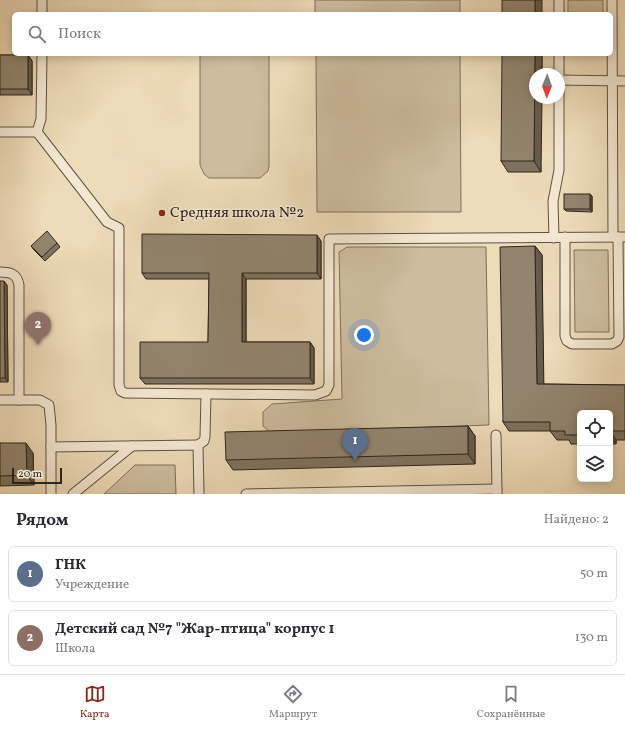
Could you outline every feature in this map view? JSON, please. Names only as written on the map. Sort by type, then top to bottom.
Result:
[{"type":"lane","points":[[42,0],[42,12]]},
{"type":"lane","points":[[559,12],[560,0]]},
{"type":"lane","points":[[612,0],[612,12]]},
{"type":"lane","points":[[37,132],[41,119],[42,56]]},
{"type":"lane","points":[[559,56],[559,68]]},
{"type":"lane","points":[[565,238],[565,336],[567,341],[572,344],[612,344],[617,341],[619,337],[619,237],[612,56]]},
{"type":"lane","points":[[565,80],[625,81]]},
{"type":"lane","points":[[554,238],[553,201],[559,170],[559,104]]},
{"type":"lane","points":[[0,132],[37,132]]},
{"type":"lane","points":[[37,132],[107,222],[119,228],[119,385],[121,391],[130,394],[315,395],[326,391],[329,385],[329,240],[619,237]]},
{"type":"lane","points":[[0,272],[14,274],[19,285],[19,400]]},
{"type":"lane","points":[[51,447],[198,444],[204,441],[205,437],[206,394]]},
{"type":"lane","points":[[0,400],[40,400],[49,405],[51,410],[51,494]]},
{"type":"lane","points":[[246,494],[497,491],[496,435]]},
{"type":"lane","points":[[198,444],[199,494]]},
{"type":"lane","points":[[74,494],[132,446]]},
{"type":"shaded area","points":[[315,0],[460,0],[460,12],[315,12]]},
{"type":"shaded area","points":[[568,0],[603,0],[603,12],[568,12]]},
{"type":"shaded area","points":[[200,56],[269,56],[268,171],[260,178],[209,178],[204,174],[200,165]]},
{"type":"shaded area","points":[[316,56],[460,56],[461,212],[317,212]]},
{"type":"shaded area","points":[[347,247],[486,247],[489,425],[271,433],[263,426],[263,412],[272,404],[342,399],[339,252]]},
{"type":"shaded area","points":[[574,250],[608,250],[609,332],[575,332]]},
{"type":"shaded area","points":[[135,465],[175,465],[176,494],[104,494]]},
{"type":"building","points":[[502,0],[535,0],[535,12],[502,12]]},
{"type":"building","points":[[0,55],[28,56],[28,89],[0,89]]},
{"type":"building","points":[[502,56],[535,56],[535,68],[529,68],[529,104],[535,104],[534,161],[501,161]]},
{"type":"building","points":[[564,194],[590,194],[590,209],[564,209]]},
{"type":"building","points":[[47,231],[57,243],[42,257],[31,246]]},
{"type":"building","points":[[142,234],[317,235],[317,273],[242,273],[242,342],[310,342],[310,378],[140,378],[140,342],[208,342],[209,273],[142,273]]},
{"type":"building","points":[[535,246],[537,384],[625,385],[625,431],[613,431],[613,410],[577,410],[577,435],[565,435],[565,431],[550,431],[550,422],[503,422],[500,247]]},
{"type":"building","points":[[0,281],[4,281],[5,378],[0,378]]},
{"type":"building","points":[[468,426],[468,454],[226,460],[225,432]]},
{"type":"building","points":[[0,443],[26,443],[27,475],[0,476]]},
{"type":"place","name":"Средняя школа №2","points":[[162,213]]},
{"type":"place","name":"Детский сад №7 \"Жар-птица\" корпус 1","points":[[38,345]]},
{"type":"place","name":"ГНК","points":[[355,461]]}]
